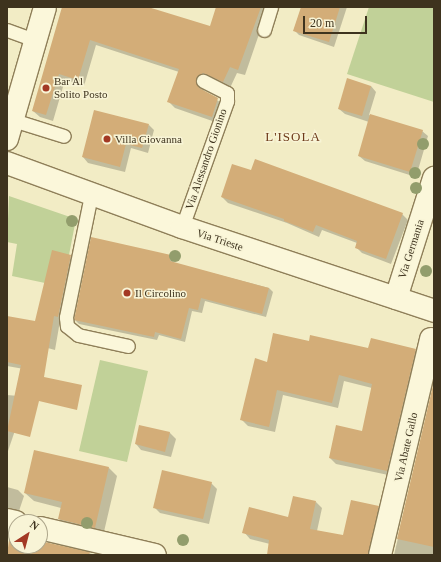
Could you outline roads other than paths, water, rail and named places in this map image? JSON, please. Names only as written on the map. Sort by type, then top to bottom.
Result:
[{"type":"street","points":[[10,129],[45,7]]},
{"type":"street","name":"Via Trieste","points":[[7,163],[91,195],[182,227],[434,311]]},
{"type":"street","name":"Via Germania","points":[[396,298],[434,178]]},
{"type":"street","name":"Via Abate Gallo","points":[[380,555],[431,339]]},
{"type":"street","points":[[48,530],[116,551],[155,555]]},
{"type":"lane","points":[[264,30],[271,7]]},
{"type":"lane","points":[[7,30],[35,40]]},
{"type":"lane","name":"Via Alessandro Gionino","points":[[182,227],[227,101],[227,93],[203,81]]},
{"type":"lane","points":[[10,129],[64,136]]},
{"type":"lane","points":[[91,195],[66,318],[67,326],[78,335],[128,346]]},
{"type":"place","name":"Bar Al Solito Posto","points":[[46,88]]},
{"type":"place","name":"Villa Giovanna","points":[[107,139]]},
{"type":"place","name":"Il Circolino","points":[[127,293]]},
{"type":"district","name":"L'ISOLA","points":[[293,137]]}]
